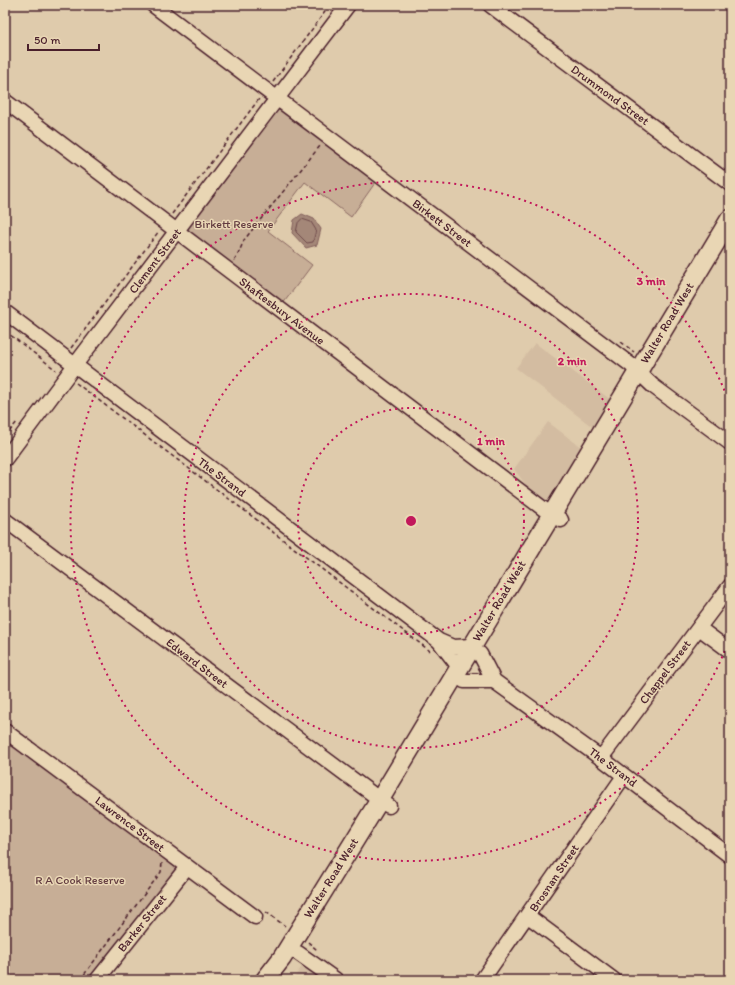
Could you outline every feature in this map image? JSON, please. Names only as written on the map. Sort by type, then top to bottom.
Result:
[{"type":"main road","name":"Walter Road West","points":[[278,980],[298,953],[384,804],[642,375],[730,219]]},
{"type":"main road","name":"Walter Road West","points":[[642,375],[730,240]]},
{"type":"main road","name":"Walter Road West","points":[[265,980],[282,958],[384,804]]},
{"type":"street","name":"Birkett Street","points":[[153,5],[730,443]]},
{"type":"street","name":"Clement Street","points":[[5,459],[348,5]]},
{"type":"street","name":"Drummond Street","points":[[490,5],[730,184]]},
{"type":"street","name":"Shaftesbury Avenue","points":[[5,101],[556,517]]},
{"type":"street","name":"The Strand","points":[[5,312],[70,371],[435,646],[462,674]]},
{"type":"street","name":"Edward Street","points":[[5,520],[384,804]]},
{"type":"street","name":"Chappel Street","points":[[601,758],[730,586]]},
{"type":"street","points":[[699,628],[730,651]]},
{"type":"street","name":"The Strand","points":[[435,646],[476,650],[494,681],[601,758],[730,856]]},
{"type":"street","points":[[462,674],[494,681]]},
{"type":"street","name":"Lawrence Street","points":[[5,731],[255,917]]},
{"type":"street","name":"Brosnan Street","points":[[482,980],[624,776]]},
{"type":"street","name":"Barker Street","points":[[97,980],[187,867]]},
{"type":"street","points":[[528,916],[614,980]]},
{"type":"street","points":[[298,953],[336,980]]},
{"type":"path","points":[[233,262],[237,257],[244,240],[328,137]]},
{"type":"path","points":[[5,331],[70,371],[435,646]]},
{"type":"path","points":[[80,980],[161,872],[162,860],[168,852]]},
{"type":"shaded area","points":[[535,343],[611,400],[595,429],[516,368]]},
{"type":"shaded area","points":[[548,422],[582,448],[545,510],[514,469]]},
{"type":"shaded area","points":[[307,958],[336,980],[293,980]]},
{"type":"green space","name":"Birkett Reserve","points":[[277,109],[334,141],[380,176],[351,217],[305,182],[268,231],[312,265],[279,309],[185,229]]},
{"type":"green space","name":"R A Cook Reserve","points":[[5,731],[187,867],[97,980],[5,980]]},
{"type":"water","points":[[302,214],[314,219],[321,229],[317,245],[306,248],[292,233],[294,220]]}]
